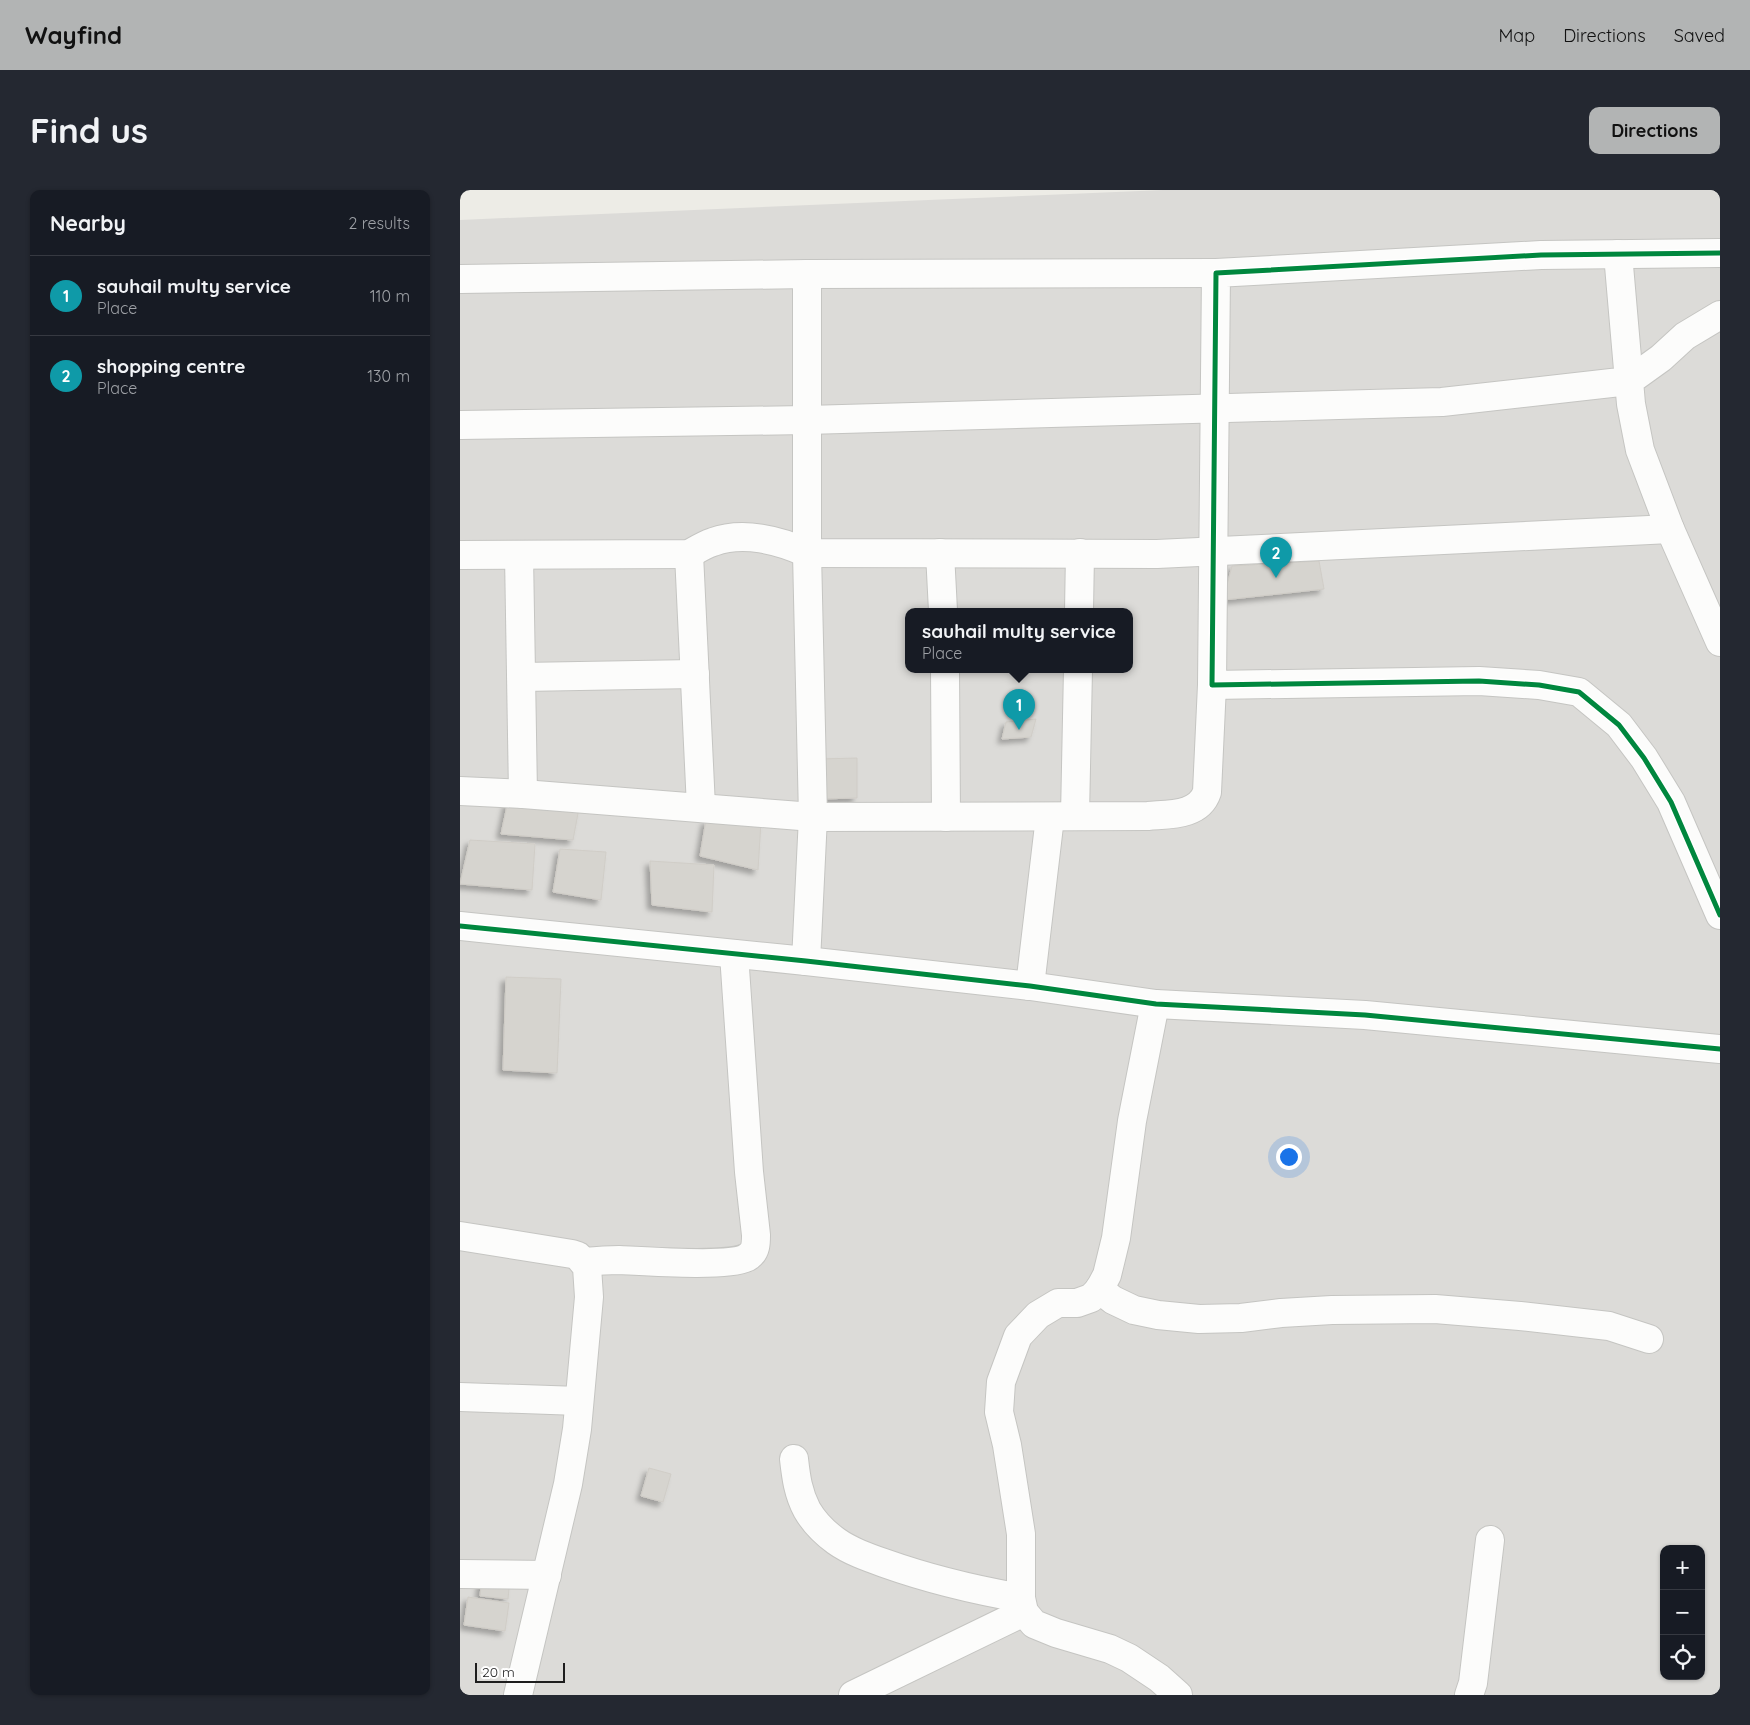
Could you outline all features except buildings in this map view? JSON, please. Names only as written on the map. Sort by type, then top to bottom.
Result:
[{"type":"street","points":[[460,279],[807,274],[1216,273],[1541,255],[1720,253]]},
{"type":"street","points":[[1618,254],[1628,381],[1640,450],[1670,529],[1720,642]]},
{"type":"street","points":[[460,791],[701,807],[813,817],[1148,816],[1180,813],[1194,809],[1205,799],[1207,792],[1212,685],[1216,273]]},
{"type":"street","points":[[806,961],[813,817],[807,553],[807,274]]},
{"type":"street","points":[[460,425],[807,420],[1442,402],[1628,381],[1661,358],[1685,336],[1720,315]]},
{"type":"street","points":[[460,556],[688,554],[714,542],[750,537],[789,544],[807,553],[1157,554],[1670,529]]},
{"type":"street","points":[[940,553],[943,608]]},
{"type":"street","points":[[1079,608],[1080,553]]},
{"type":"street","points":[[519,554],[524,794]]},
{"type":"street","points":[[688,554],[701,807]]},
{"type":"street","points":[[945,673],[946,817]]},
{"type":"street","points":[[1030,986],[1063,816],[1078,673]]},
{"type":"street","points":[[522,678],[695,674]]},
{"type":"street","points":[[1212,685],[1479,681],[1539,685],[1579,692],[1620,725],[1644,758],[1671,802],[1720,915]]},
{"type":"street","points":[[460,926],[1030,986],[1154,1004],[1365,1015],[1720,1049]]},
{"type":"street","points":[[584,1262],[616,1260],[668,1262],[736,1261],[750,1256],[753,1252],[756,1245],[756,1235],[749,1172],[734,954]]},
{"type":"street","points":[[1154,1004],[1132,1121],[1116,1238],[1106,1276],[1092,1298],[1077,1303],[1058,1303],[1038,1314],[1018,1336],[1001,1382],[1000,1412],[1021,1534],[1023,1605],[1034,1624],[1110,1649],[1129,1658],[1159,1678],[1178,1695]]},
{"type":"street","points":[[460,1236],[572,1254],[578,1256],[584,1262],[588,1273],[589,1297],[577,1429],[568,1484],[518,1695]]},
{"type":"street","points":[[1099,1289],[1113,1300],[1134,1310],[1158,1315],[1199,1319],[1241,1318],[1280,1313],[1332,1310],[1435,1309],[1609,1326],[1649,1339]]},
{"type":"street","points":[[460,1397],[579,1402]]},
{"type":"street","points":[[794,1458],[799,1492],[808,1512],[823,1530],[836,1541],[856,1553],[904,1570],[1023,1605]]},
{"type":"street","points":[[1470,1695],[1477,1654],[1490,1540]]},
{"type":"street","points":[[460,1574],[547,1575]]},
{"type":"street","points":[[853,1695],[1023,1605]]},
{"type":"shaded area","points":[[1163,190],[1720,190],[1720,1695],[460,1695],[460,220]]},
{"type":"cycle path","points":[[1720,253],[1541,255],[1216,273],[1212,685],[1479,681],[1539,685],[1579,692],[1619,725],[1644,758],[1671,802],[1720,915]]},
{"type":"cycle path","points":[[460,926],[1030,986],[1156,1004],[1365,1015],[1720,1049]]},
{"type":"place","name":"shopping centre","points":[[1276,578]]},
{"type":"place","name":"sauhail multy service","points":[[1019,730]]}]
